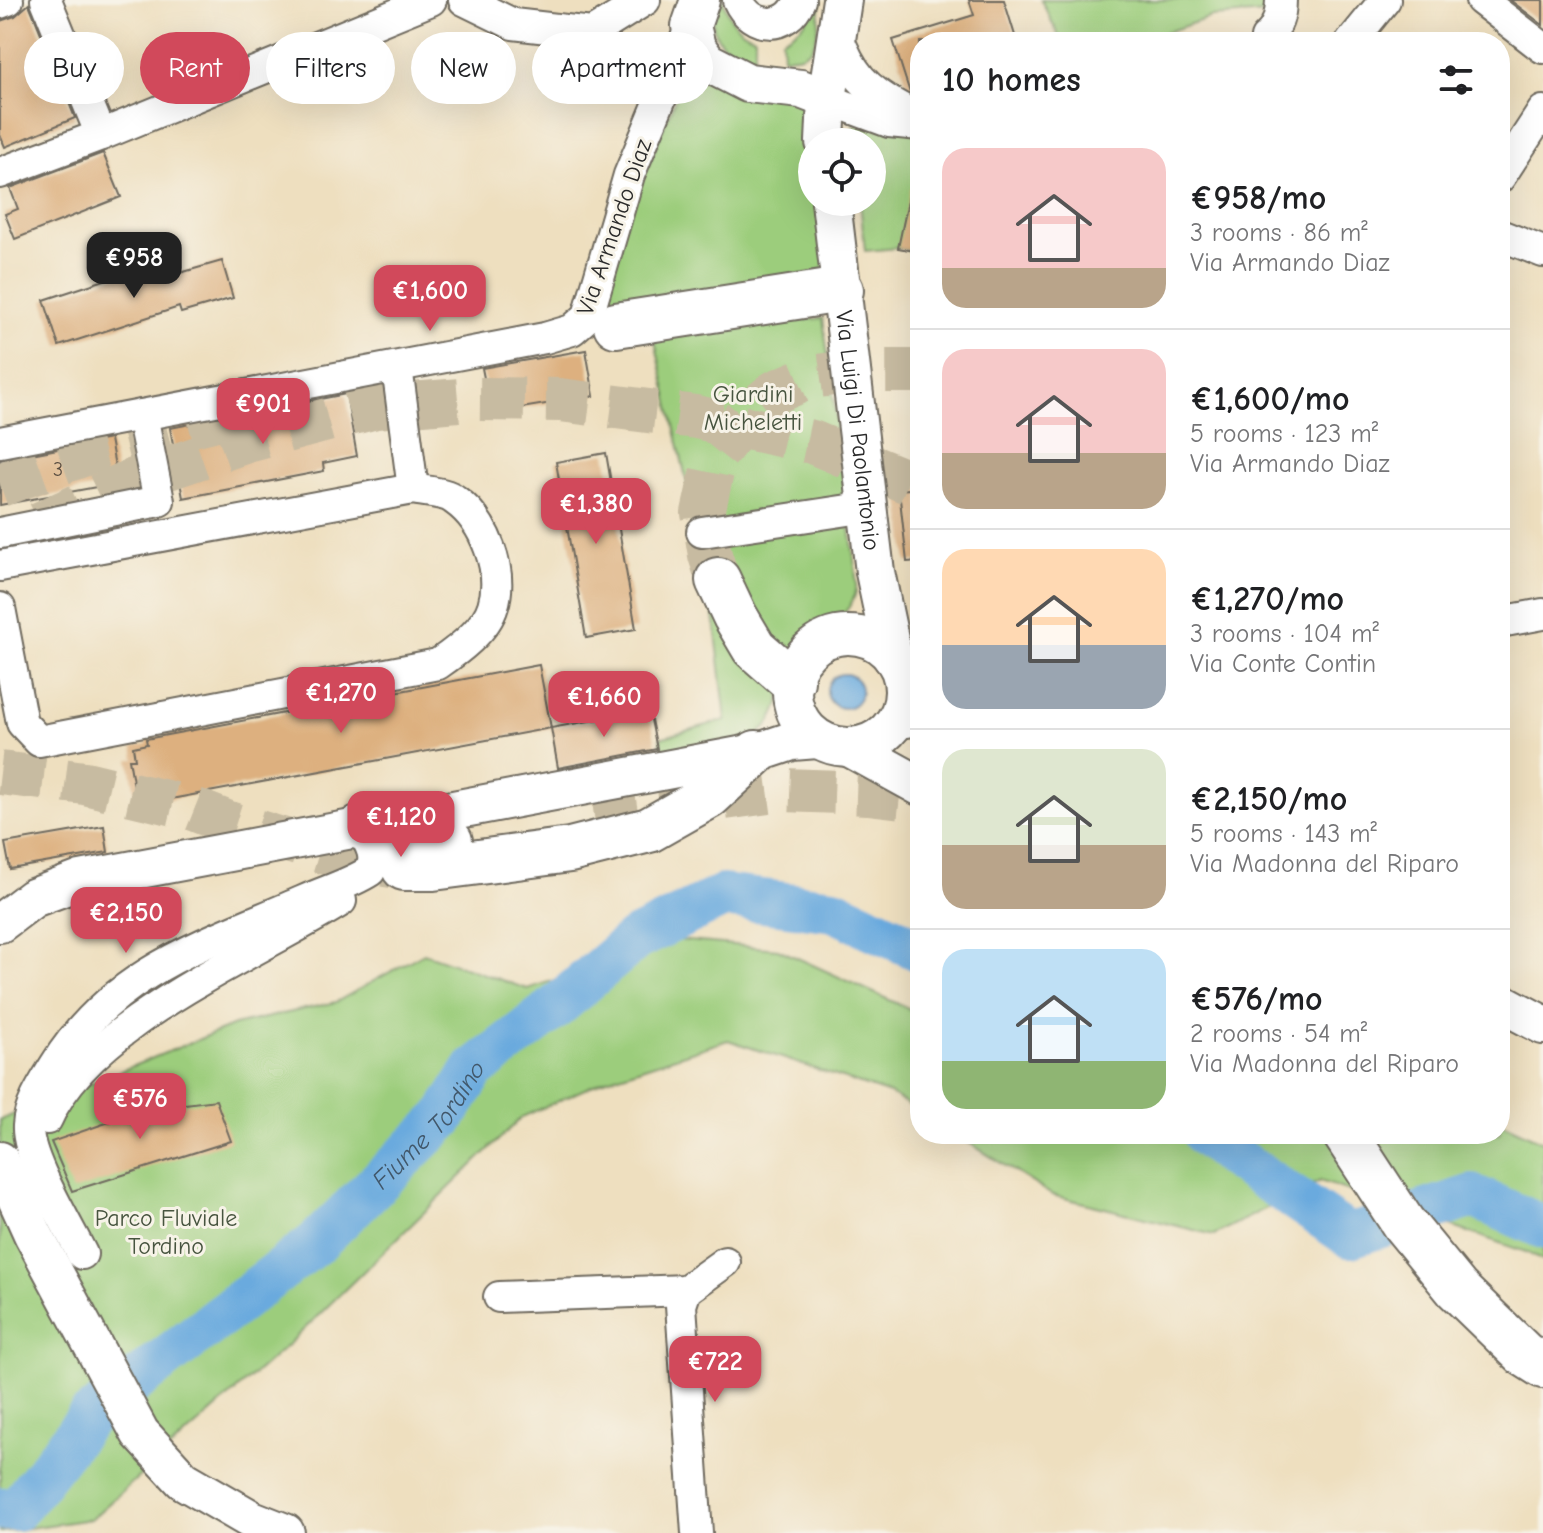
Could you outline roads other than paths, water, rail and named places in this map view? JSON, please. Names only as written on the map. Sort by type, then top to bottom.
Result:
[{"type":"highway","points":[[616,325],[841,290]]},
{"type":"highway","points":[[718,580],[754,648],[814,719]]},
{"type":"highway","points":[[384,872],[570,850],[649,830],[709,796],[762,751]]},
{"type":"highway","points":[[360,827],[386,840],[420,844],[594,816]]},
{"type":"highway","points":[[1343,1144],[1418,1255],[1524,1354],[1543,1366]]},
{"type":"main road","points":[[695,13],[696,47],[707,62],[748,83],[829,88]]},
{"type":"main road","points":[[826,128],[840,17]]},
{"type":"main road","name":"Via Luigi Di Paolantonio","points":[[833,216],[875,572],[893,658]]},
{"type":"main road","points":[[837,636],[850,625],[864,601],[875,572]]},
{"type":"main road","points":[[814,719],[875,741],[907,722],[901,712],[904,684],[893,658],[874,641],[850,635],[837,636],[821,641],[797,665],[814,719],[910,778]]},
{"type":"main road","points":[[5,923],[33,898],[81,880],[762,751],[792,741],[814,719]]},
{"type":"main road","points":[[1510,1007],[1543,1025]]},
{"type":"main road","points":[[16,1158],[33,1234],[140,1433],[183,1480],[252,1520],[285,1533]]},
{"type":"street","points":[[0,3],[8,0]]},
{"type":"street","points":[[46,0],[101,135]]},
{"type":"street","points":[[0,173],[431,0]]},
{"type":"street","points":[[464,0],[513,24],[592,33],[645,0]]},
{"type":"street","points":[[738,0],[750,17],[769,24],[789,17],[800,0]]},
{"type":"street","points":[[1270,32],[1276,24],[1281,0]]},
{"type":"street","points":[[1359,32],[1385,0]]},
{"type":"street","points":[[1481,0],[1543,48]]},
{"type":"street","name":"Via Armando Diaz","points":[[0,442],[545,338],[582,324],[588,316],[629,175],[695,13]]},
{"type":"street","points":[[840,17],[850,67],[880,97],[910,116]]},
{"type":"street","points":[[829,88],[889,122],[910,117]]},
{"type":"street","points":[[1510,162],[1543,111]]},
{"type":"street","points":[[1510,239],[1543,252]]},
{"type":"street","points":[[397,367],[413,489]]},
{"type":"street","points":[[0,533],[159,501],[142,415]]},
{"type":"street","points":[[0,566],[413,489],[454,498],[483,529],[495,566],[493,607],[469,642],[438,664],[39,741],[22,723],[0,608]]},
{"type":"street","points":[[702,532],[868,507]]},
{"type":"street","points":[[1510,620],[1543,614]]},
{"type":"street","points":[[360,827],[359,854],[384,872]]},
{"type":"street","points":[[82,1254],[16,1158],[36,1098],[68,1045],[97,1010],[139,978],[183,953],[384,872]]},
{"type":"street","points":[[499,1297],[686,1290],[725,1262]]},
{"type":"street","points":[[686,1290],[681,1305],[697,1533]]},
{"type":"water","points":[[844,674],[856,679],[861,691],[856,703],[844,708],[832,703],[827,691],[832,679]]},
{"type":"waterway","name":"Fiume Tordino","points":[[0,1509],[17,1509],[89,1417],[316,1243],[444,1118],[474,1070],[557,1006],[635,939],[723,896],[834,910],[910,945]]},
{"type":"waterway","name":"Fiume Tordino","points":[[1217,1144],[1350,1236],[1473,1196],[1543,1227]]},
{"type":"tunnel","points":[[718,580],[703,513],[716,454],[747,415],[775,392],[810,377],[857,371],[910,371]]},
{"type":"tunnel","points":[[39,524],[131,481],[247,441],[376,407],[471,399],[560,400],[696,417],[812,442],[910,483]]},
{"type":"tunnel","points":[[0,485],[99,449],[271,405]]},
{"type":"tunnel","points":[[0,773],[85,783],[191,808],[226,822],[347,859],[404,868]]},
{"type":"tunnel","points":[[594,816],[783,790],[910,798]]},
{"type":"park label","name":"Giardini Micheletti","points":[[753,408]]},
{"type":"park label","name":"Parco Fluviale Tordino","points":[[166,1232]]}]
